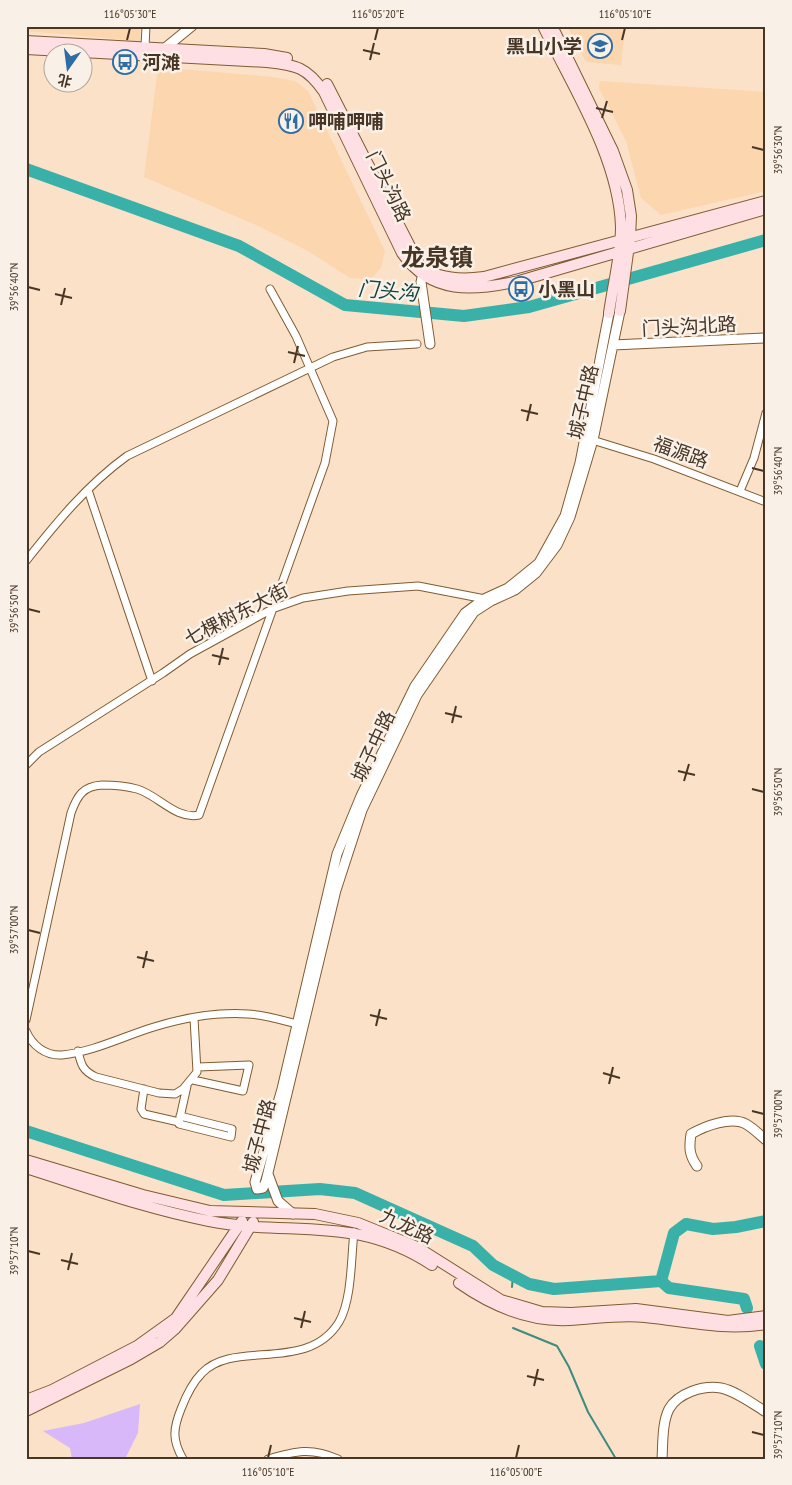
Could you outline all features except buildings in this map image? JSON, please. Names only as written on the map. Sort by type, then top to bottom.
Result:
[{"type":"main road","points":[[543,26],[594,130],[611,171],[625,244]]},
{"type":"main road","points":[[552,26],[622,170],[631,216],[625,244],[616,266],[609,313]]},
{"type":"main road","name":"门头沟路","points":[[26,41],[145,47],[165,52]]},
{"type":"main road","name":"门头沟路","points":[[26,49],[264,54],[295,59],[312,68],[325,81],[336,100],[422,272]]},
{"type":"main road","points":[[625,244],[766,201]]},
{"type":"main road","points":[[422,272],[439,275],[484,277],[766,209]]},
{"type":"main road","name":"城子中路","points":[[620,311],[628,263],[625,244]]},
{"type":"main road","name":"九龙路","points":[[26,1160],[181,1206],[210,1211],[315,1214],[358,1223],[417,1247],[471,1283],[501,1300],[534,1310],[571,1313],[636,1309],[728,1321],[766,1316]]},
{"type":"main road","name":"九龙路","points":[[26,1168],[156,1208],[209,1221],[251,1226],[309,1227],[354,1232],[376,1237],[401,1247],[494,1304],[534,1318],[569,1320],[627,1316],[721,1327],[745,1327],[766,1324]]},
{"type":"main road","points":[[26,1400],[52,1390],[137,1346],[176,1318],[240,1225],[251,1213]]},
{"type":"main road","points":[[26,1411],[131,1359],[160,1342],[175,1329],[218,1280],[251,1226],[251,1213]]},
{"type":"street","points":[[145,47],[146,26]]},
{"type":"street","points":[[165,52],[192,26]]},
{"type":"street","points":[[422,272],[430,344]]},
{"type":"street","points":[[26,1020],[71,813],[77,796],[91,786],[114,785],[138,789],[179,813],[191,817],[199,814],[324,464],[333,421],[296,336],[270,290]]},
{"type":"street","name":"城子中路","points":[[300,1025],[290,1090],[268,1174],[263,1188],[257,1189],[255,1182],[336,890],[362,810],[417,695],[474,612],[487,600],[515,590],[536,573],[556,545],[570,517],[620,311]]},
{"type":"street","name":"城子中路","points":[[588,439],[609,313]]},
{"type":"street","name":"门头沟北路","points":[[613,345],[766,338]]},
{"type":"street","points":[[26,561],[57,522],[103,474],[127,456],[235,403],[311,370],[333,357],[367,347],[417,344]]},
{"type":"street","points":[[740,491],[754,458],[766,413]]},
{"type":"street","name":"福源路","points":[[588,439],[654,459],[766,502]]},
{"type":"street","points":[[88,490],[152,681]]},
{"type":"street","name":"七棵树东大街","points":[[26,765],[39,752],[152,681],[190,654],[272,609],[303,598],[348,591],[418,586],[487,600]]},
{"type":"street","points":[[26,1031],[31,1042],[43,1051],[60,1055],[154,1027],[194,1018],[250,1014],[300,1025]]},
{"type":"street","points":[[159,1093],[175,1094],[193,1080],[198,1067],[194,1018]]},
{"type":"street","points":[[78,1051],[81,1066],[87,1073],[184,1100]]},
{"type":"street","points":[[193,1080],[243,1091],[249,1065],[198,1067]]},
{"type":"street","points":[[180,1119],[187,1086]]},
{"type":"street","points":[[144,1089],[141,1109],[144,1114],[180,1119],[232,1129],[231,1137],[180,1119]]},
{"type":"street","points":[[697,1166],[691,1158],[689,1147],[691,1134],[702,1128],[724,1122],[738,1122],[746,1124],[766,1140]]},
{"type":"street","points":[[268,1174],[278,1201],[293,1214]]},
{"type":"street","points":[[183,1459],[175,1445],[175,1425],[186,1395],[202,1372],[220,1361],[291,1353],[321,1341],[339,1322],[346,1304],[354,1232]]},
{"type":"street","points":[[662,1459],[664,1424],[669,1410],[677,1398],[693,1390],[721,1388],[766,1412]]},
{"type":"street","points":[[268,1459],[300,1450],[323,1452],[338,1459]]},
{"type":"shaded area","points":[[26,26],[140,26],[140,41],[26,31]]},
{"type":"shaded area","name":"黑山小学","points":[[567,26],[657,26],[656,30],[625,28],[621,65],[586,62]]},
{"type":"shaded area","points":[[158,67],[273,77],[295,81],[308,91],[385,251],[381,268],[371,279],[350,278],[308,251],[256,225],[144,177]]},
{"type":"shaded area","points":[[600,81],[766,92],[766,191],[661,215],[641,198],[626,141],[599,88]]},
{"type":"shaded area","points":[[140,1404],[138,1433],[125,1459],[72,1459],[70,1448],[43,1431],[84,1423]]},
{"type":"waterway","name":"门头沟","points":[[26,169],[239,246],[345,305],[464,316],[529,307],[766,240]]},
{"type":"waterway","points":[[26,1131],[224,1195],[320,1189],[355,1193],[473,1246],[493,1265],[529,1284],[554,1289],[661,1281],[669,1288],[744,1299],[747,1308]]},
{"type":"waterway","points":[[661,1281],[674,1233],[686,1224],[713,1229],[766,1221]]},
{"type":"waterway","points":[[512,1287],[513,1275]]},
{"type":"waterway","points":[[513,1328],[557,1346],[569,1367],[588,1412],[616,1459]]},
{"type":"waterway","points":[[760,1346],[766,1364]]},
{"type":"place","name":"黑山小学","points":[[600,46]]},
{"type":"place","name":"河滩","points":[[125,62]]},
{"type":"place","name":"呷哺呷哺","points":[[291,121]]},
{"type":"place","name":"小黑山","points":[[521,289]]},
{"type":"district","name":"龙泉镇","points":[[437,257]]}]
